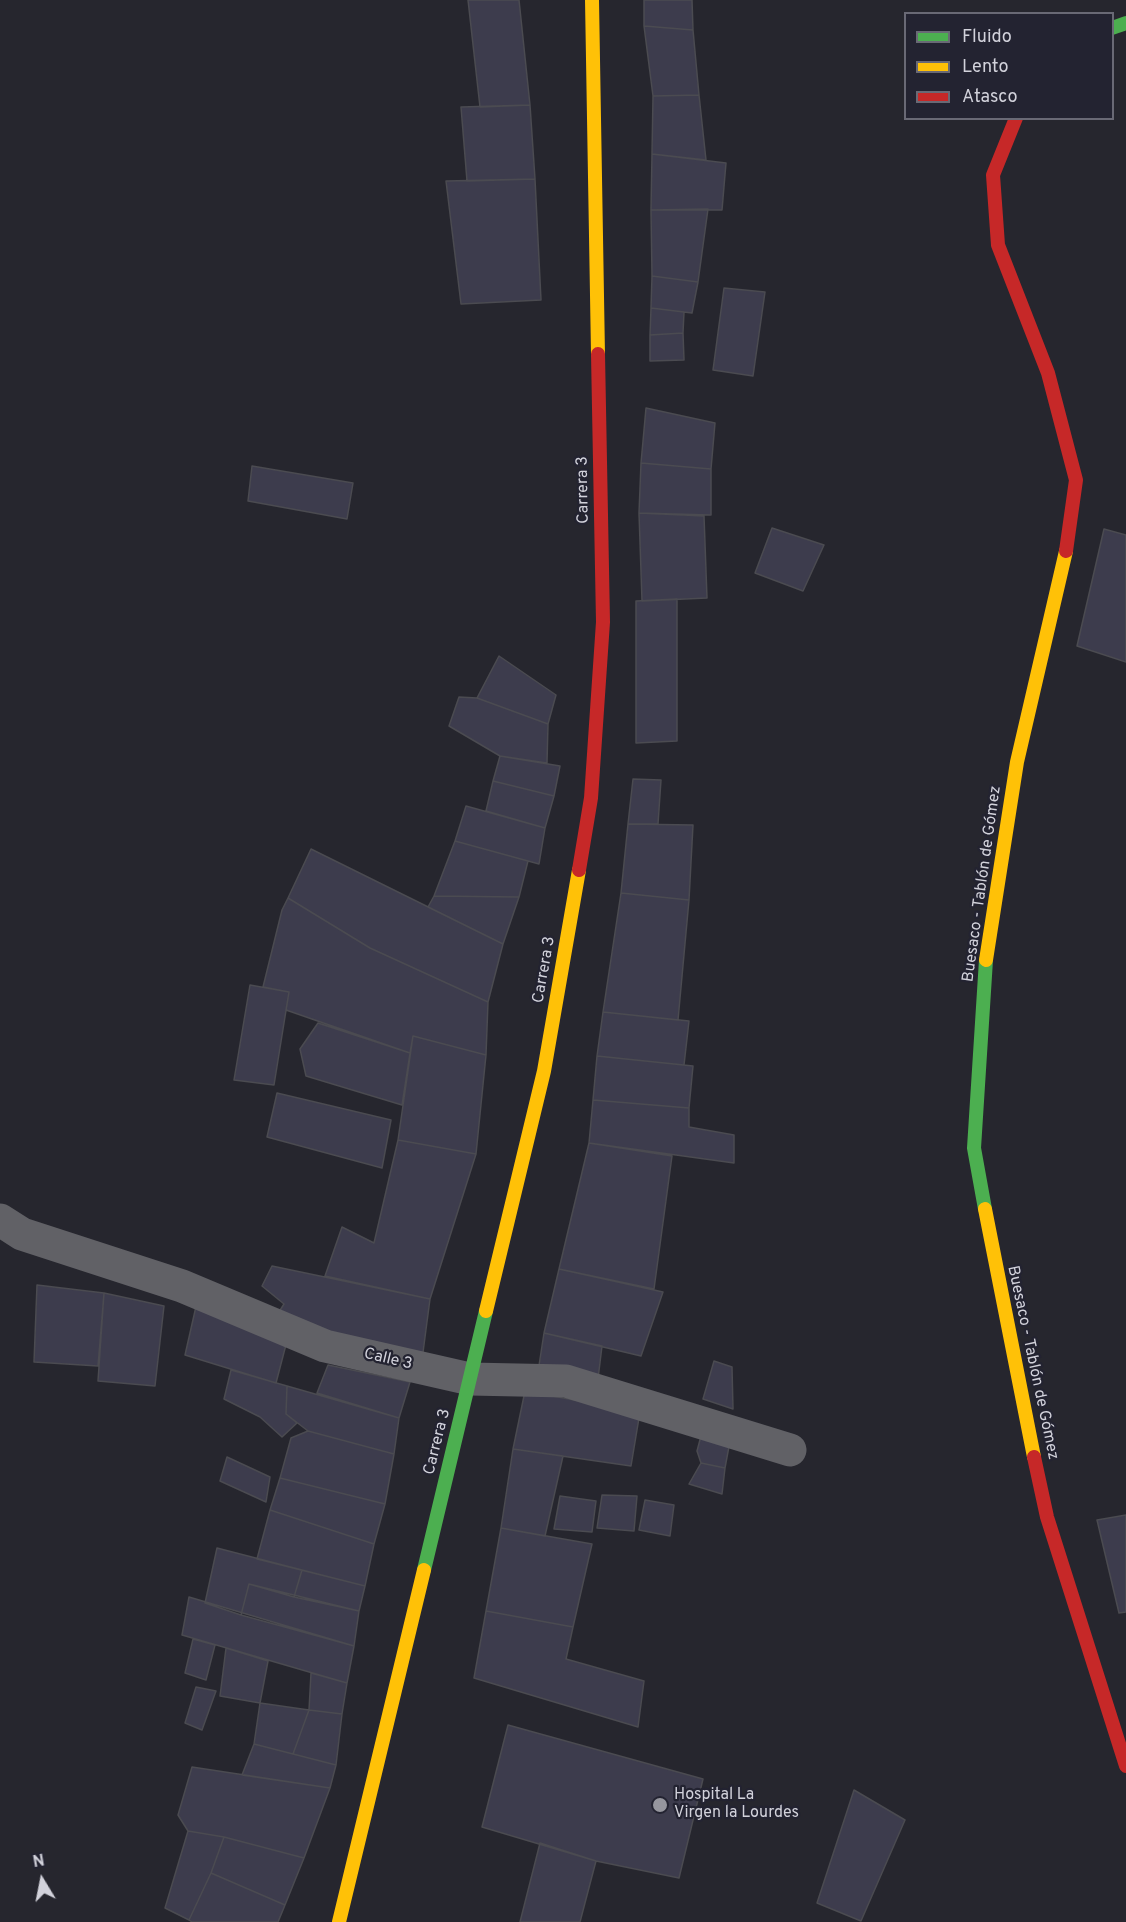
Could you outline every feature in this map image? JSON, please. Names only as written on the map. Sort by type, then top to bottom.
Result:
[{"type":"main road","name":"Carrera 3","points":[[339,1922],[544,1071],[591,798],[603,622],[592,0]]},
{"type":"main road","name":"Buesaco - Tablón de Gómez","points":[[1015,120],[993,176],[998,245],[1048,373],[1076,480],[1063,573],[1017,762],[986,957],[974,1148],[1008,1334],[1047,1517],[1126,1766]]},
{"type":"street","name":"Calle 3","points":[[0,1220],[22,1234],[182,1286],[325,1346],[470,1379],[566,1381],[789,1450]]},
{"type":"building","points":[[468,0],[519,0],[530,105],[480,107]]},
{"type":"building","points":[[644,0],[692,0],[693,30],[644,26]]},
{"type":"building","points":[[644,26],[693,30],[699,95],[653,96]]},
{"type":"building","points":[[699,95],[706,160],[652,154],[653,96]]},
{"type":"building","points":[[530,105],[535,179],[467,181],[461,107]]},
{"type":"building","points":[[652,154],[726,163],[722,210],[651,210]]},
{"type":"building","points":[[535,179],[541,300],[461,304],[446,181]]},
{"type":"building","points":[[708,209],[698,282],[652,276],[651,210]]},
{"type":"building","points":[[652,276],[698,282],[692,313],[651,308]]},
{"type":"building","points":[[724,288],[765,292],[753,376],[713,370]]},
{"type":"building","points":[[651,308],[684,312],[683,333],[650,335]]},
{"type":"building","points":[[683,333],[684,360],[650,361],[650,335]]},
{"type":"building","points":[[646,408],[715,423],[711,469],[641,463]]},
{"type":"building","points":[[641,463],[711,469],[711,515],[639,513]]},
{"type":"building","points":[[252,466],[353,483],[347,519],[248,501]]},
{"type":"building","points":[[639,513],[704,516],[707,598],[642,601]]},
{"type":"building","points":[[772,528],[824,545],[803,591],[755,573]]},
{"type":"building","points":[[1104,529],[1126,535],[1126,662],[1077,646]]},
{"type":"building","points":[[677,599],[677,741],[636,743],[636,601]]},
{"type":"building","points":[[499,656],[556,695],[548,724],[477,698]]},
{"type":"building","points":[[459,697],[477,698],[548,724],[547,763],[500,756],[449,726]]},
{"type":"building","points":[[500,756],[560,766],[554,796],[493,781]]},
{"type":"building","points":[[633,779],[661,780],[658,824],[628,824]]},
{"type":"building","points":[[493,781],[554,796],[545,828],[486,811]]},
{"type":"building","points":[[466,806],[545,828],[539,864],[455,841]]},
{"type":"building","points":[[628,824],[693,825],[689,900],[621,893]]},
{"type":"building","points":[[455,841],[528,861],[519,897],[434,896]]},
{"type":"building","points":[[311,849],[503,944],[488,1002],[370,948],[288,898]]},
{"type":"building","points":[[621,893],[689,900],[678,1020],[603,1012]]},
{"type":"building","points":[[434,896],[519,897],[503,944],[428,907]]},
{"type":"building","points":[[288,898],[370,948],[488,1002],[486,1055],[413,1036],[410,1053],[286,1010],[289,992],[263,987],[282,910]]},
{"type":"building","points":[[250,985],[289,992],[274,1085],[234,1080]]},
{"type":"building","points":[[603,1012],[689,1021],[684,1065],[597,1056]]},
{"type":"building","points":[[318,1023],[410,1053],[402,1105],[306,1076],[300,1049]]},
{"type":"building","points":[[413,1036],[486,1055],[476,1154],[398,1140]]},
{"type":"building","points":[[597,1056],[693,1066],[689,1108],[593,1100]]},
{"type":"building","points":[[277,1093],[391,1120],[382,1168],[267,1137]]},
{"type":"building","points":[[593,1100],[689,1108],[689,1127],[734,1135],[734,1163],[589,1143]]},
{"type":"building","points":[[398,1140],[476,1154],[430,1299],[325,1276],[342,1227],[374,1243]]},
{"type":"building","points":[[589,1143],[672,1156],[654,1289],[559,1269]]},
{"type":"building","points":[[272,1266],[430,1299],[422,1360],[277,1315],[284,1304],[262,1286]]},
{"type":"building","points":[[559,1269],[663,1292],[641,1356],[544,1333]]},
{"type":"building","points":[[37,1285],[104,1293],[98,1366],[34,1362]]},
{"type":"building","points":[[104,1293],[164,1306],[155,1386],[98,1381]]},
{"type":"building","points":[[197,1302],[288,1337],[276,1383],[185,1355]]},
{"type":"building","points":[[544,1333],[602,1346],[598,1379],[538,1372]]},
{"type":"building","points":[[714,1361],[732,1367],[733,1409],[703,1399]]},
{"type":"building","points":[[328,1365],[410,1382],[399,1418],[317,1393]]},
{"type":"building","points":[[231,1370],[287,1386],[286,1414],[297,1423],[282,1437],[260,1417],[224,1399]]},
{"type":"building","points":[[287,1386],[399,1418],[394,1454],[308,1431],[286,1414]]},
{"type":"building","points":[[525,1391],[640,1412],[631,1466],[513,1449]]},
{"type":"building","points":[[308,1431],[394,1454],[385,1504],[280,1478],[291,1438]]},
{"type":"building","points":[[701,1436],[730,1441],[725,1468],[701,1463],[697,1451]]},
{"type":"building","points":[[513,1449],[563,1456],[545,1536],[501,1528]]},
{"type":"building","points":[[227,1457],[270,1477],[266,1502],[220,1481]]},
{"type":"building","points":[[701,1463],[725,1468],[722,1494],[689,1484]]},
{"type":"building","points":[[280,1478],[385,1504],[374,1544],[270,1510]]},
{"type":"building","points":[[602,1495],[637,1496],[634,1531],[597,1528]]},
{"type":"building","points":[[560,1496],[596,1501],[592,1532],[554,1529]]},
{"type":"building","points":[[645,1500],[674,1505],[670,1536],[639,1530]]},
{"type":"building","points":[[270,1510],[374,1544],[365,1586],[257,1559]]},
{"type":"building","points":[[1126,1515],[1126,1612],[1119,1613],[1097,1520]]},
{"type":"building","points":[[501,1528],[592,1544],[573,1627],[486,1611]]},
{"type":"building","points":[[217,1548],[302,1570],[294,1597],[249,1584],[241,1615],[205,1603]]},
{"type":"building","points":[[302,1570],[365,1586],[359,1611],[294,1597]]},
{"type":"building","points":[[249,1584],[359,1611],[354,1646],[241,1615]]},
{"type":"building","points":[[189,1597],[354,1646],[347,1683],[182,1635]]},
{"type":"building","points":[[486,1611],[573,1627],[566,1659],[644,1681],[638,1727],[474,1678]]},
{"type":"building","points":[[193,1639],[215,1645],[206,1680],[185,1673]]},
{"type":"building","points":[[226,1648],[268,1661],[260,1703],[220,1696]]},
{"type":"building","points":[[311,1673],[347,1683],[342,1714],[309,1710]]},
{"type":"building","points":[[196,1687],[216,1691],[202,1730],[185,1723]]},
{"type":"building","points":[[260,1703],[309,1710],[293,1754],[254,1744]]},
{"type":"building","points":[[309,1710],[342,1714],[336,1765],[293,1754]]},
{"type":"building","points":[[508,1725],[703,1779],[679,1878],[596,1861],[482,1827]]},
{"type":"building","points":[[254,1744],[336,1765],[330,1788],[242,1775]]},
{"type":"building","points":[[192,1767],[330,1788],[304,1858],[224,1837],[188,1831],[178,1815]]},
{"type":"building","points":[[854,1790],[905,1820],[861,1921],[817,1903]]},
{"type":"building","points":[[188,1831],[224,1837],[211,1873],[189,1920],[165,1908]]},
{"type":"building","points":[[224,1837],[304,1858],[285,1905],[211,1873]]},
{"type":"building","points":[[540,1843],[596,1861],[580,1922],[520,1922]]},
{"type":"building","points":[[211,1873],[285,1905],[278,1922],[192,1922],[189,1920]]},
{"type":"traffic: fast","points":[[1114,27],[1126,23]]},
{"type":"traffic: fast","points":[[985,1209],[974,1148],[986,960]]},
{"type":"traffic: fast","points":[[424,1570],[486,1311]]},
{"type":"traffic: slow","points":[[592,0],[598,354]]},
{"type":"traffic: slow","points":[[986,960],[1017,762],[1066,551]]},
{"type":"traffic: slow","points":[[486,1311],[544,1071],[579,870]]},
{"type":"traffic: slow","points":[[985,1209],[1034,1457]]},
{"type":"traffic: slow","points":[[339,1922],[424,1570]]},
{"type":"traffic: jam","points":[[1015,120],[993,175],[998,245],[1048,373],[1076,480],[1066,551]]},
{"type":"traffic: jam","points":[[579,870],[591,798],[603,622],[598,354]]},
{"type":"traffic: jam","points":[[1034,1457],[1047,1517],[1126,1766]]},
{"type":"place","name":"Hospital La Virgen la Lourdes","points":[[660,1805]]}]
